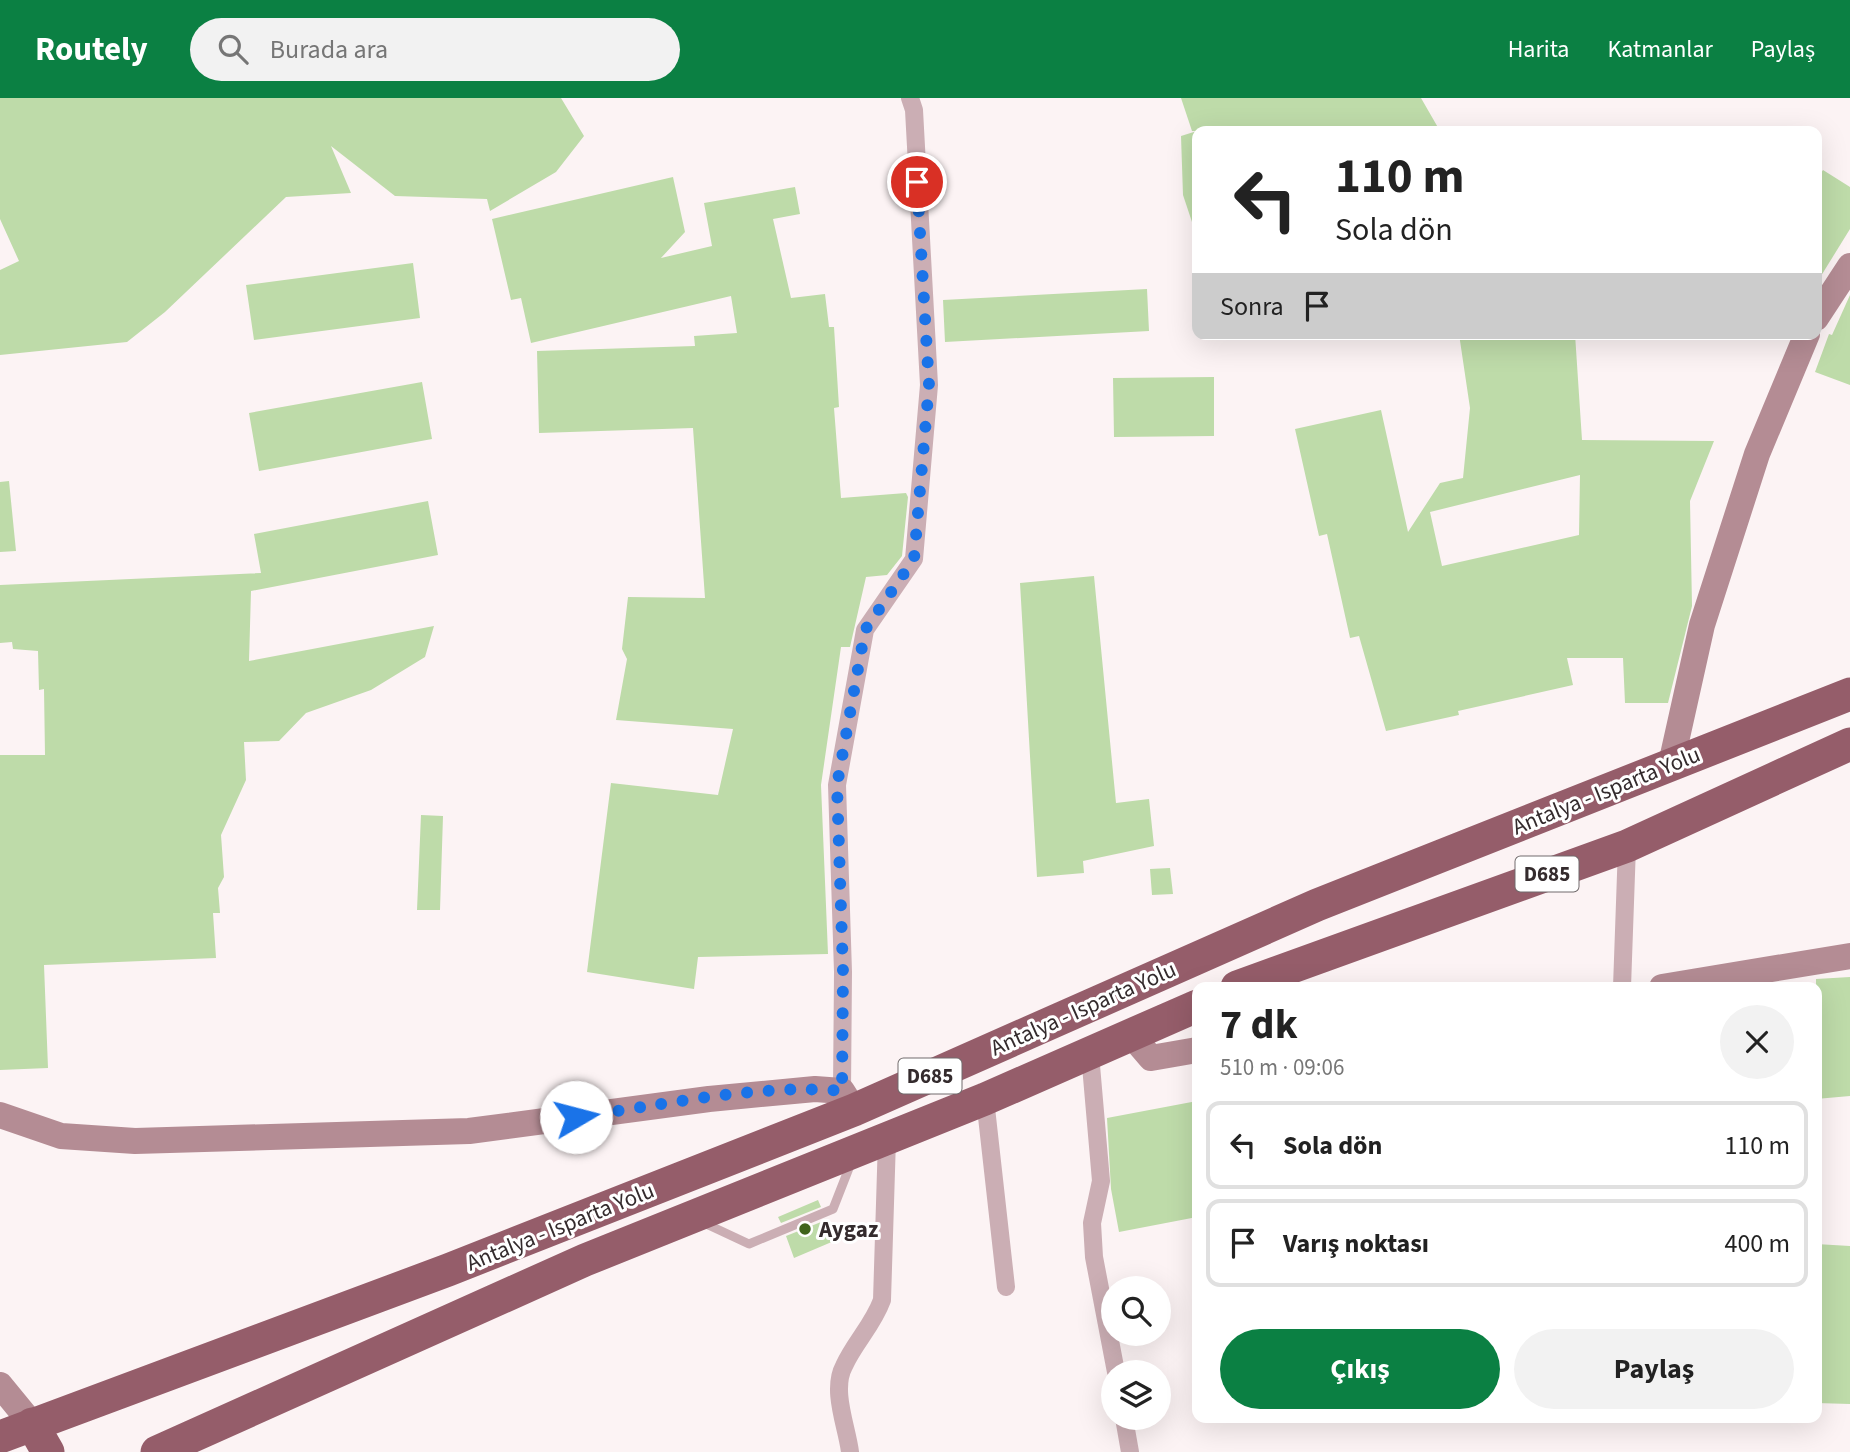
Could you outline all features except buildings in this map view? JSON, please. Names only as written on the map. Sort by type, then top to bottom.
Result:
[{"type":"highway","name":"Antalya - Isparta Yolu","points":[[0,1437],[40,1438],[448,1270],[1317,905],[1850,694]]},
{"type":"highway","name":"D685","points":[[1251,982],[1627,846],[1850,744]]},
{"type":"highway","name":"Antalya - Isparta Yolu","points":[[157,1452],[584,1259],[985,1099],[1133,1037],[1192,1008]]},
{"type":"street","points":[[0,1115],[61,1136],[97,1141],[469,1132],[709,1099],[815,1088],[848,1100],[837,785],[865,630],[914,559],[929,385],[914,110],[910,98]]},
{"type":"street","points":[[1822,309],[1850,266]]},
{"type":"street","points":[[1671,764],[1702,625],[1757,454],[1804,340]]},
{"type":"street","points":[[1622,982],[1627,846]]},
{"type":"street","points":[[1692,982],[1850,956]]},
{"type":"street","points":[[1133,1037],[1151,1058],[1192,1051]]},
{"type":"street","points":[[1090,1054],[1101,1181],[1092,1223],[1094,1257],[1114,1360]]},
{"type":"street","points":[[985,1099],[1006,1287]]},
{"type":"street","points":[[850,1452],[840,1383],[842,1367],[875,1321],[882,1300],[887,1139]]},
{"type":"street","points":[[0,1385],[40,1438]]},
{"type":"street","points":[[1126,1430],[1130,1452]]},
{"type":"lane","points":[[690,1217],[749,1244],[833,1209],[855,1152]]},
{"type":"place","name":"Aygaz","points":[[805,1229]]},
{"type":"route","points":[[576,1117],[815,1088],[842,1091],[840,1073],[843,972],[836,834],[837,785],[850,698],[865,630],[890,589],[914,559],[929,385],[917,182]]}]
